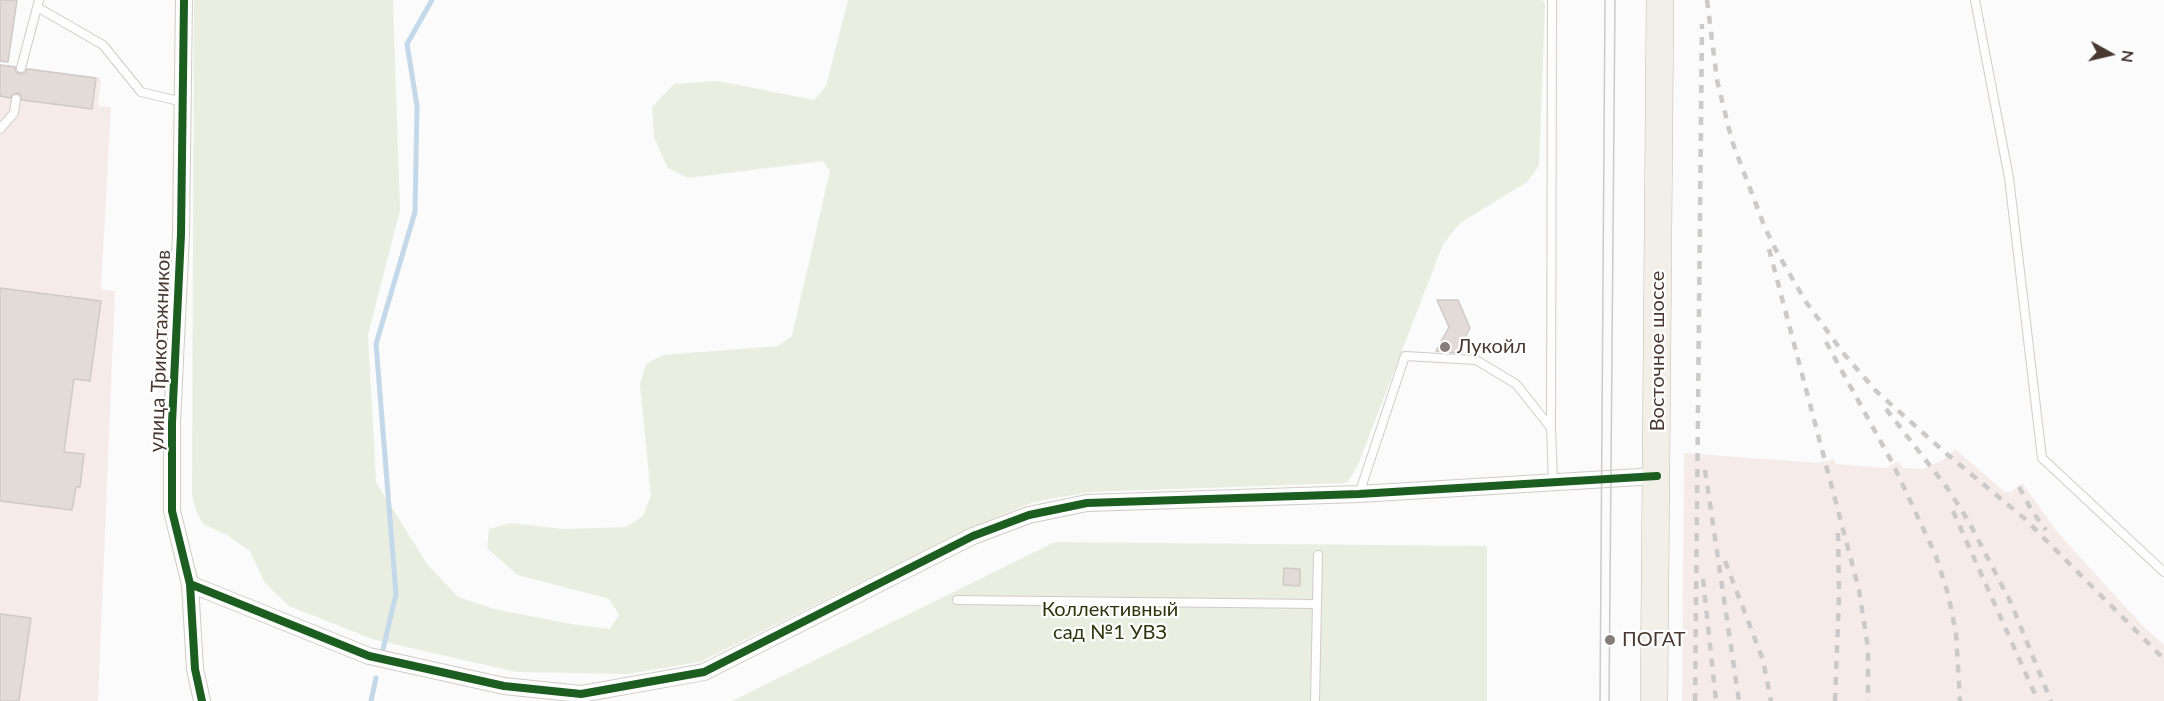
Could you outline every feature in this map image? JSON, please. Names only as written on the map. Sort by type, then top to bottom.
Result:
[{"type":"main road","name":"Восточное шоссе","points":[[1654,701],[1660,0]]},
{"type":"street","name":"улица Трикотажников","points":[[184,0],[181,234],[172,423],[172,511],[190,584],[195,669],[201,701]]},
{"type":"street","points":[[190,584],[369,656],[504,686],[581,694],[704,672],[973,536],[1029,515],[1087,503],[1359,494],[1657,476]]},
{"type":"lane","points":[[1552,0],[1551,428],[1553,483]]},
{"type":"lane","points":[[1975,0],[2008,178],[2042,458],[2164,572]]},
{"type":"lane","points":[[21,68],[38,3],[103,45],[141,92],[183,102]]},
{"type":"lane","points":[[0,129],[14,113],[16,99]]},
{"type":"lane","points":[[1359,494],[1405,356],[1476,360],[1516,384],[1551,428]]},
{"type":"lane","points":[[1315,701],[1318,555]]},
{"type":"lane","points":[[957,600],[1317,604]]},
{"type":"shaded area","points":[[0,64],[101,78],[98,106],[111,107],[101,289],[115,291],[98,701],[0,701]]},
{"type":"shaded area","points":[[1955,449],[2005,492],[2011,492],[2022,483],[2059,534],[2141,624],[2164,645],[2164,701],[1682,701],[1684,453],[1819,463],[1833,459],[1836,464],[1886,468],[1899,461],[1903,468],[1923,469],[1943,460]]},
{"type":"green space","points":[[194,0],[393,0],[400,210],[368,335],[376,482],[427,564],[458,597],[494,609],[610,629],[619,615],[609,599],[518,575],[487,548],[489,529],[510,523],[564,529],[626,527],[643,516],[651,496],[640,384],[646,364],[663,355],[778,346],[792,336],[830,171],[823,161],[688,178],[668,168],[654,138],[652,107],[674,84],[718,81],[814,100],[826,86],[848,0],[1543,0],[1545,6],[1539,166],[1527,182],[1460,223],[1443,244],[1358,465],[1347,483],[1090,492],[1034,502],[972,527],[700,662],[627,674],[517,672],[375,640],[289,606],[265,583],[250,551],[227,535],[203,524],[197,513],[192,495]]},
{"type":"green space","name":"Коллективный сад №1 УВЗ","points":[[1055,542],[1487,546],[1487,701],[732,701]]},
{"type":"building","points":[[0,0],[17,0],[8,62],[0,61]]},
{"type":"building","points":[[0,65],[15,67],[16,72],[20,74],[25,73],[27,69],[96,78],[92,109],[22,100],[20,94],[16,93],[10,98],[0,96]]},
{"type":"building","points":[[0,288],[101,301],[90,381],[74,379],[64,452],[84,454],[80,487],[76,487],[72,510],[0,501]]},
{"type":"building","points":[[1437,300],[1458,300],[1470,328],[1457,353],[1436,351],[1449,327]]},
{"type":"building","points":[[1284,568],[1300,569],[1300,586],[1283,585]]},
{"type":"building","points":[[0,614],[31,618],[19,701],[0,701]]},
{"type":"waterway","points":[[383,649],[396,594],[376,344],[415,212],[417,106],[407,44],[432,0]]},
{"type":"waterway","points":[[371,701],[376,678]]},
{"type":"tram line","points":[[1600,701],[1605,0]]},
{"type":"tram line","points":[[1609,701],[1615,0]]},
{"type":"railway","points":[[1707,0],[1717,80],[1732,141],[1765,228],[1806,302],[1844,354],[1876,391],[2024,518],[2164,659]]},
{"type":"railway","points":[[1695,701],[1702,24]]},
{"type":"railway","points":[[1769,249],[1859,590],[1868,648],[1868,701]]},
{"type":"railway","points":[[1826,342],[1893,464],[1936,556],[1948,594],[1956,633],[1960,701]]},
{"type":"railway","points":[[1886,409],[1948,489],[1969,522],[2011,603],[2051,701]]},
{"type":"railway","points":[[1705,470],[1739,701]]},
{"type":"railway","points":[[2019,487],[2046,530]]},
{"type":"railway","points":[[1953,511],[2038,701]]},
{"type":"railway","points":[[1835,701],[1839,596],[1838,529]]},
{"type":"railway","points":[[1725,561],[1763,660],[1771,701]]},
{"type":"railway","points":[[1703,579],[1716,701]]},
{"type":"cycle path","points":[[184,0],[181,234],[172,423],[172,511],[190,584],[195,669],[202,701]]},
{"type":"cycle path","points":[[190,584],[369,656],[504,686],[581,694],[704,672],[973,536],[1029,515],[1087,503],[1359,494],[1657,476]]},
{"type":"place","name":"Лукойл","points":[[1445,347]]},
{"type":"place","name":"ПОГАТ","points":[[1610,640]]}]
